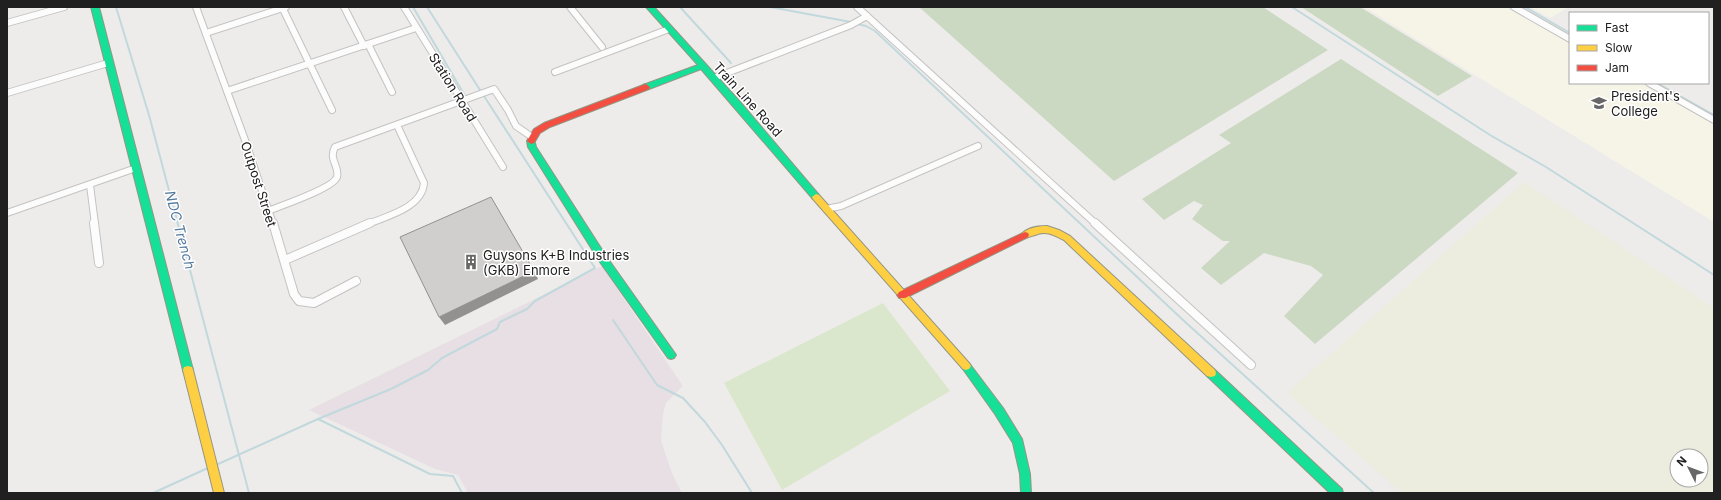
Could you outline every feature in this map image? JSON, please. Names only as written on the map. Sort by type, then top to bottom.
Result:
[{"type":"street","points":[[7,22],[64,7]]},
{"type":"street","points":[[95,7],[108,63],[219,493]]},
{"type":"street","name":"Outpost Street","points":[[196,7],[245,140],[285,260],[294,294],[300,301],[314,303],[356,281]]},
{"type":"street","points":[[206,33],[284,7],[308,64],[332,110]]},
{"type":"street","points":[[344,7],[392,92]]},
{"type":"street","name":"Station Road","points":[[404,7],[503,167]]},
{"type":"street","points":[[570,7],[602,47]]},
{"type":"street","name":"Train Line Road","points":[[650,7],[714,78],[826,209],[966,366],[999,411],[1018,442],[1025,474],[1026,493]]},
{"type":"street","points":[[857,7],[1251,365]]},
{"type":"street","points":[[1514,7],[1569,38]]},
{"type":"street","points":[[714,78],[851,25],[867,16]]},
{"type":"street","points":[[227,91],[416,28]]},
{"type":"street","points":[[555,72],[669,29]]},
{"type":"street","points":[[7,93],[108,63]]},
{"type":"street","points":[[671,355],[603,259],[532,147],[531,142],[532,137],[537,131],[547,125],[702,66]]},
{"type":"street","points":[[1650,84],[1714,120]]},
{"type":"street","points":[[268,211],[320,190],[334,182],[337,176],[332,155],[335,147],[494,88],[516,126],[532,137]]},
{"type":"street","points":[[285,260],[409,206],[419,198],[424,191],[424,183],[397,124]]},
{"type":"street","points":[[826,209],[841,206],[978,146]]},
{"type":"street","points":[[7,213],[136,168]]},
{"type":"street","points":[[90,185],[99,263]]},
{"type":"street","points":[[902,295],[1036,230],[1052,230],[1066,238],[1338,493]]},
{"type":"shaded area","name":"President's College","points":[[1364,7],[1506,7],[1569,42],[1569,84],[1644,84],[1714,123],[1714,222]]},
{"type":"shaded area","points":[[1530,7],[1569,7],[1550,18]]},
{"type":"shaded area","points":[[1524,182],[1714,308],[1714,493],[1402,493],[1287,393]]},
{"type":"shaded area","points":[[602,266],[683,386],[666,403],[663,414],[661,440],[672,473],[682,493],[468,493],[458,475],[435,469],[309,410]]},
{"type":"green space","points":[[919,7],[1263,7],[1328,50],[1114,181]]},
{"type":"green space","points":[[1301,7],[1360,7],[1472,76],[1438,96]]},
{"type":"green space","points":[[1341,59],[1518,173],[1315,344],[1284,316],[1323,275],[1311,266],[1264,253],[1221,285],[1201,268],[1230,241],[1223,241],[1192,219],[1203,205],[1194,201],[1164,220],[1142,199],[1231,143],[1219,135]]},
{"type":"green space","points":[[883,303],[950,391],[782,490],[724,383]]},
{"type":"building","name":"Guysons K+B Industries (GKB) Enmore","points":[[491,197],[534,271],[439,317],[400,237]]},
{"type":"waterway","name":"NDC Trench","points":[[116,7],[149,115],[239,455]]},
{"type":"waterway","points":[[413,7],[465,96]]},
{"type":"waterway","points":[[427,7],[480,90]]},
{"type":"waterway","points":[[680,7],[731,63]]},
{"type":"waterway","points":[[770,7],[851,22]]},
{"type":"waterway","points":[[1292,7],[1490,135],[1546,167],[1714,275]]},
{"type":"waterway","points":[[1525,7],[1569,32]]},
{"type":"waterway","points":[[857,24],[866,26],[875,31],[1183,320],[1374,493]]},
{"type":"waterway","points":[[1659,84],[1714,115]]},
{"type":"waterway","points":[[318,419],[391,389],[428,370],[442,358],[497,329],[500,322],[527,309],[535,301],[595,268],[484,96]]},
{"type":"waterway","points":[[613,320],[657,385],[683,398],[705,422],[722,445],[752,493]]},
{"type":"waterway","points":[[239,455],[318,419]]},
{"type":"waterway","points":[[318,419],[430,474],[453,476],[462,493]]},
{"type":"waterway","points":[[216,465],[239,455]]},
{"type":"waterway","points":[[239,455],[249,493]]},
{"type":"waterway","points":[[153,493],[208,468]]},
{"type":"traffic: fast","points":[[95,7],[188,370]]},
{"type":"traffic: fast","points":[[650,7],[738,105],[816,197]]},
{"type":"traffic: fast","points":[[646,87],[702,66]]},
{"type":"traffic: fast","points":[[531,141],[532,147],[603,259],[671,355]]},
{"type":"traffic: fast","points":[[966,366],[999,411],[1018,442],[1025,474],[1026,493]]},
{"type":"traffic: fast","points":[[1211,373],[1338,493]]},
{"type":"traffic: slow","points":[[816,197],[966,366]]},
{"type":"traffic: slow","points":[[1025,235],[1037,230],[1047,229],[1067,238],[1211,373]]},
{"type":"traffic: slow","points":[[188,370],[219,493]]},
{"type":"traffic: jam","points":[[531,141],[537,131],[547,125],[646,87]]},
{"type":"traffic: jam","points":[[902,295],[1025,235]]},
{"type":"place","name":"President's College","points":[[1599,103]]},
{"type":"place","name":"Guysons K+B Industries (GKB) Enmore","points":[[471,262]]}]
